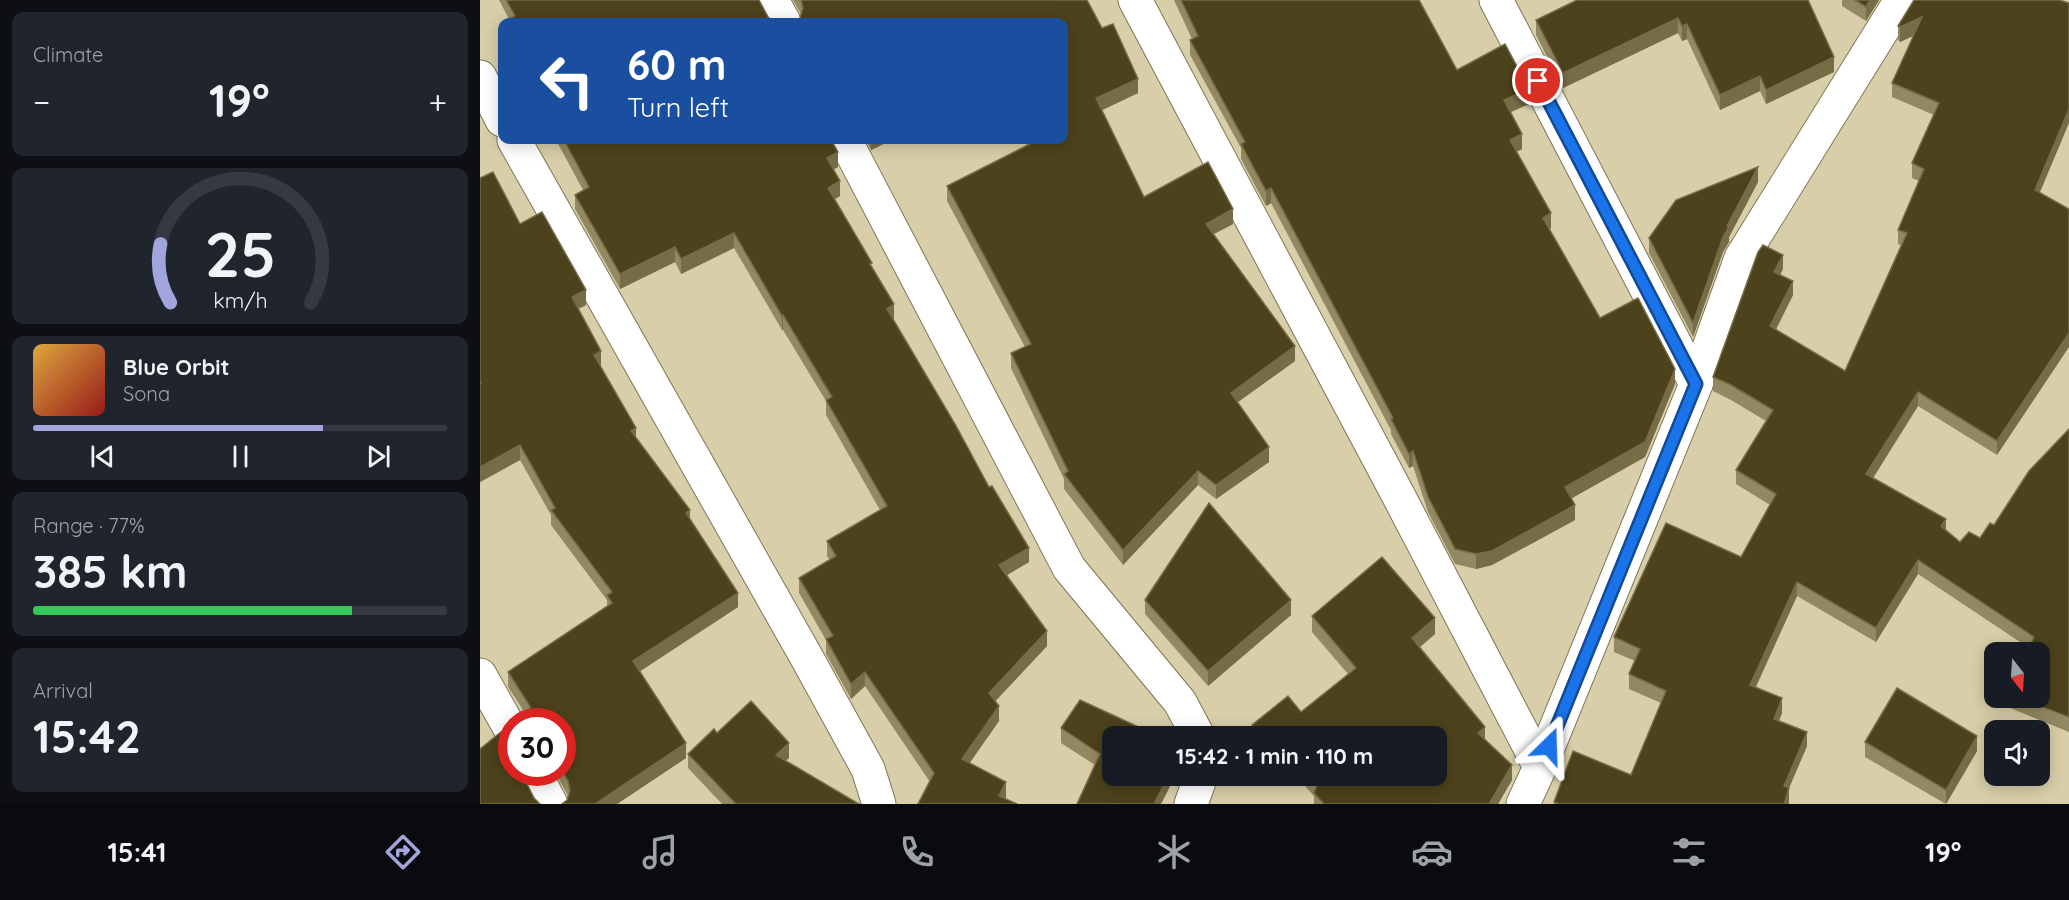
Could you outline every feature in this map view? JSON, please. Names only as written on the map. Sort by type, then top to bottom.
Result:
[{"type":"street","points":[[772,0],[782,18]]},
{"type":"street","points":[[1135,0],[1396,490],[1540,767]]},
{"type":"street","points":[[1496,0],[1696,384]]},
{"type":"street","points":[[1523,804],[1696,384],[1741,258],[1900,0]]},
{"type":"street","points":[[480,77],[498,112]]},
{"type":"street","points":[[516,144],[819,678],[868,769],[879,804]]},
{"type":"street","points":[[847,144],[1069,568],[1180,702],[1193,726]]},
{"type":"street","points":[[480,675],[499,708]]},
{"type":"street","points":[[541,786],[551,804]]},
{"type":"street","points":[[1191,804],[1198,786]]},
{"type":"building","points":[[506,0],[759,0],[769,18],[511,18],[515,16]]},
{"type":"building","points":[[801,0],[1087,0],[1102,28],[1113,24],[1138,79],[1096,98],[1144,197],[1208,162],[1233,209],[1206,224],[1295,346],[1231,393],[1269,447],[1216,485],[1198,471],[1123,550],[1064,474],[1068,471],[1011,353],[1031,344],[947,186],[1030,144],[1068,144],[1068,18],[800,18],[803,8]]},
{"type":"building","points":[[1181,0],[1419,0],[1457,70],[1505,44],[1529,89],[1504,100],[1522,134],[1510,140],[1551,213],[1543,218],[1600,318],[1638,298],[1675,369],[1645,442],[1565,487],[1575,505],[1492,551],[1476,554],[1455,549],[1428,497],[1413,451],[1409,454],[1391,419],[1393,418],[1271,188],[1266,191],[1241,144],[1245,142],[1190,40],[1198,36]]},
{"type":"building","points":[[1577,0],[1808,0],[1834,57],[1766,90],[1760,76],[1720,95],[1687,24],[1682,26],[1678,18],[1563,73],[1536,20]]},
{"type":"building","points":[[1855,0],[1870,0],[1866,7]]},
{"type":"building","points":[[1914,0],[2059,0],[2069,3],[2069,109],[2035,190],[2069,209],[2069,333],[1997,441],[1918,392],[1866,474],[1946,519],[1941,526],[1960,542],[1969,532],[1980,538],[1990,523],[1994,525],[2029,471],[2069,429],[2069,717],[2045,708],[2050,708],[2050,642],[2032,642],[2034,637],[1918,560],[1876,628],[1797,582],[1750,685],[1782,698],[1774,719],[1807,732],[1784,786],[1789,788],[1784,804],[1560,804],[1554,802],[1573,751],[1631,775],[1666,691],[1629,674],[1640,649],[1614,637],[1666,523],[1741,557],[1776,494],[1736,470],[1773,410],[1713,377],[1758,252],[1763,245],[1783,255],[1774,272],[1793,281],[1770,326],[1845,371],[1907,233],[1898,230],[1924,169],[1912,163],[1939,103],[1892,83],[1922,17],[1898,26]]},
{"type":"building","points":[[566,144],[833,144],[838,152],[827,158],[840,181],[828,188],[894,304],[887,309],[955,424],[989,487],[992,486],[1029,548],[999,565],[1047,631],[989,693],[999,706],[962,759],[1006,782],[999,796],[1017,804],[918,804],[934,773],[865,672],[851,684],[826,639],[833,636],[799,578],[836,556],[827,541],[887,506],[826,400],[832,397],[734,233],[681,259],[675,247],[620,274],[575,195],[589,187]]},
{"type":"building","points":[[1758,167],[1727,226],[1729,227],[1723,237],[1693,323],[1649,238],[1676,200]]},
{"type":"building","points":[[493,172],[520,224],[542,212],[586,290],[572,297],[601,351],[594,355],[636,428],[631,431],[690,510],[686,513],[738,593],[633,661],[686,743],[595,804],[562,804],[567,800],[569,786],[576,786],[576,708],[531,708],[508,672],[612,603],[607,595],[612,592],[551,510],[555,508],[520,445],[480,467],[480,178]]},
{"type":"building","points":[[1209,503],[1291,600],[1208,671],[1145,600]]},
{"type":"building","points":[[1382,557],[1435,618],[1412,638],[1485,727],[1478,733],[1512,765],[1489,804],[1324,804],[1314,793],[1317,786],[1447,786],[1447,726],[1252,725],[1288,696],[1301,712],[1356,668],[1312,616]]},
{"type":"building","points":[[1897,688],[1977,736],[1946,790],[1865,742]]},
{"type":"building","points":[[1080,700],[1136,726],[1102,726],[1102,786],[1163,786],[1154,804],[1077,804],[1100,754],[1061,728]]},
{"type":"building","points":[[751,701],[789,743],[776,755],[859,804],[736,804],[688,754],[714,729],[717,733]]},
{"type":"building","points":[[498,734],[498,786],[528,786],[540,804],[480,804],[480,749]]},
{"type":"route","points":[[1538,81],[1696,384],[1549,746]]}]
